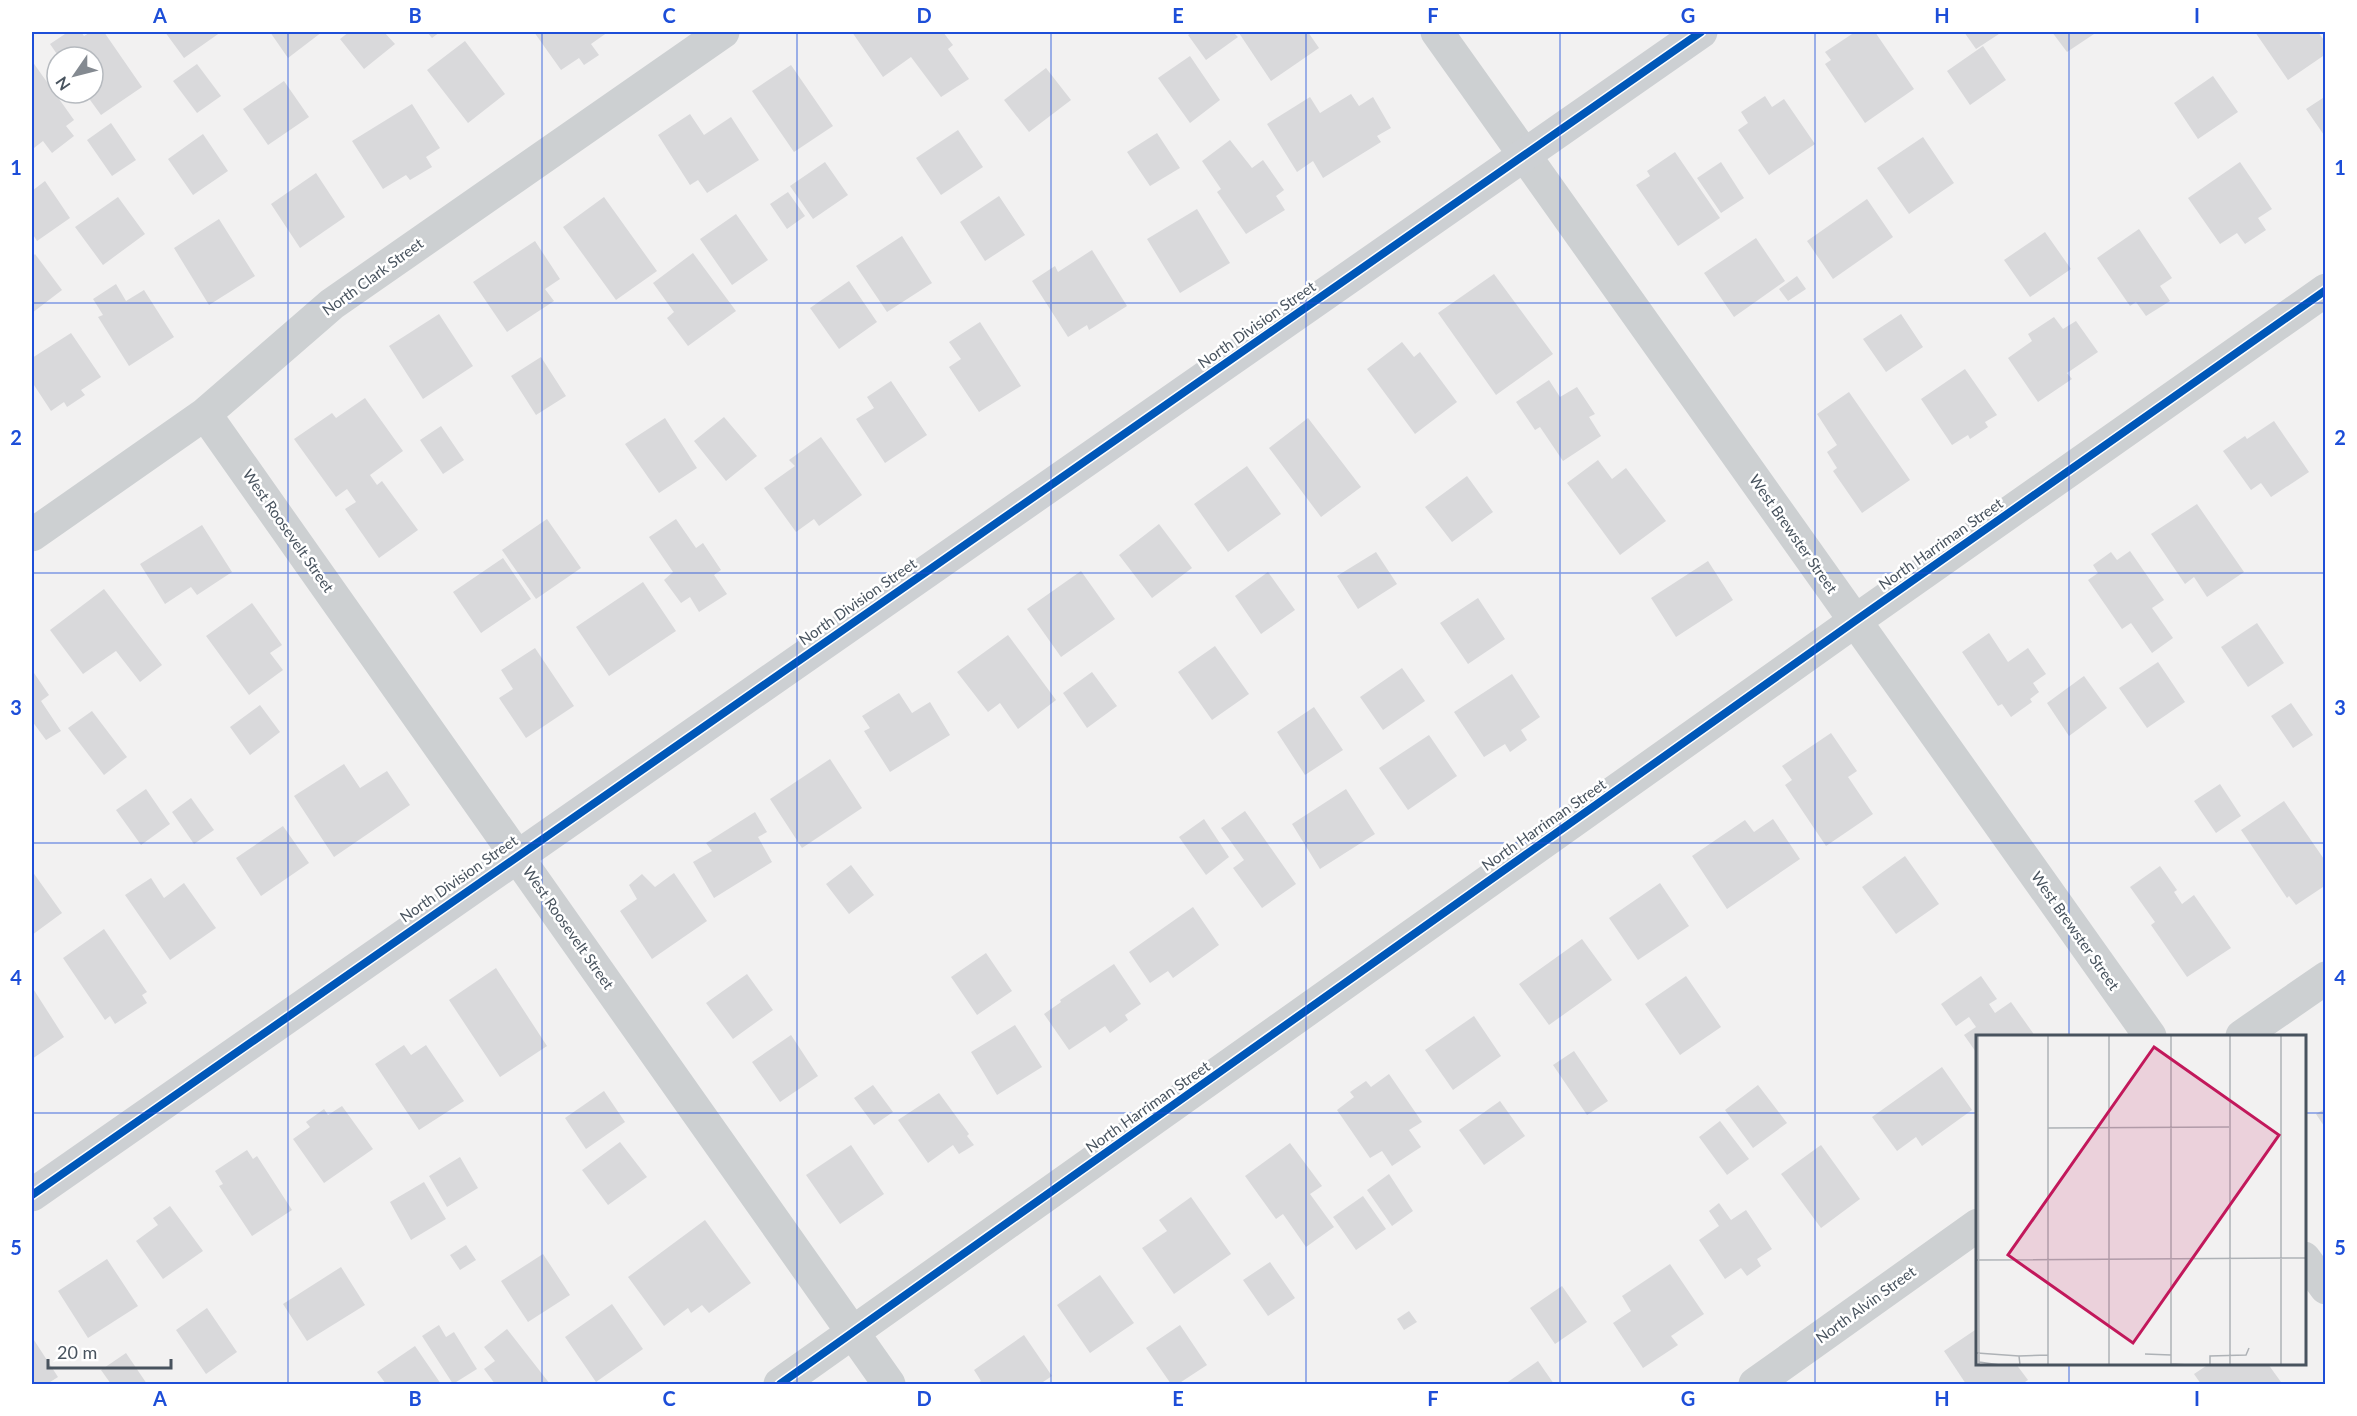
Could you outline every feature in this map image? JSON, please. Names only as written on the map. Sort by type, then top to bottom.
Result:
[{"type":"street","name":"North Clark Street","points":[[32,535],[205,414],[332,304],[723,32]]},
{"type":"street","name":"West Brewster Street","points":[[1437,32],[2149,1035]]},
{"type":"street","name":"North Division Street","points":[[32,1195],[1701,32]]},
{"type":"street","name":"North Harriman Street","points":[[780,1384],[2325,290]]},
{"type":"street","name":"West Roosevelt Street","points":[[205,414],[889,1384]]},
{"type":"street","points":[[2243,1035],[2325,978]]},
{"type":"street","name":"North Alvin Street","points":[[1755,1384],[1976,1226]]},
{"type":"street","points":[[2306,1261],[2325,1288]]},
{"type":"building","points":[[68,32],[81,32],[84,36],[91,32],[104,32],[142,87],[101,115],[94,105],[105,105],[105,45],[50,44]]},
{"type":"building","points":[[165,32],[221,32],[184,58]]},
{"type":"building","points":[[270,32],[322,32],[288,58]]},
{"type":"building","points":[[349,32],[384,32],[395,44],[364,69],[340,39]]},
{"type":"building","points":[[427,32],[440,32],[432,38]]},
{"type":"building","points":[[534,32],[608,32],[591,44],[599,55],[584,65],[579,58],[561,70]]},
{"type":"building","points":[[852,32],[943,32],[953,45],[948,49],[969,79],[941,97],[911,57],[883,77]]},
{"type":"building","points":[[1193,32],[1233,32],[1238,37],[1206,60],[1188,35]]},
{"type":"building","points":[[1308,32],[1319,48],[1271,81],[1239,33]]},
{"type":"building","points":[[1855,32],[1875,32],[1914,89],[1865,123],[1825,64],[1831,60],[1825,52]]},
{"type":"building","points":[[1964,32],[2002,32],[1976,49]]},
{"type":"building","points":[[2052,32],[2097,32],[2067,52]]},
{"type":"building","points":[[2255,32],[2318,32],[2326,43],[2326,54],[2288,80]]},
{"type":"building","points":[[465,41],[505,94],[468,123],[427,70]]},
{"type":"building","points":[[1983,46],[2006,80],[1970,105],[1947,71]]},
{"type":"building","points":[[1190,56],[1220,100],[1190,123],[1158,78]]},
{"type":"building","points":[[32,61],[45,79],[45,105],[63,105],[74,120],[66,126],[74,136],[52,153],[43,141],[34,148],[32,145]]},
{"type":"building","points":[[197,64],[221,96],[197,113],[173,81]]},
{"type":"building","points":[[791,65],[833,126],[794,152],[752,91]]},
{"type":"building","points":[[1046,68],[1071,100],[1029,132],[1004,100]]},
{"type":"building","points":[[2213,76],[2238,112],[2198,139],[2174,103]]},
{"type":"building","points":[[284,81],[309,117],[268,145],[243,109]]},
{"type":"building","points":[[1351,94],[1359,106],[1373,97],[1391,128],[1377,136],[1381,142],[1323,178],[1313,161],[1297,172],[1267,124],[1310,97],[1320,113]]},
{"type":"building","points":[[1765,96],[1772,107],[1784,99],[1815,144],[1769,175],[1738,130],[1748,123],[1741,112]]},
{"type":"building","points":[[2326,96],[2326,138],[2306,109]]},
{"type":"building","points":[[412,104],[440,148],[426,157],[432,167],[410,180],[406,175],[383,189],[352,141]]},
{"type":"building","points":[[690,114],[704,135],[731,117],[759,160],[707,193],[698,180],[690,185],[658,135]]},
{"type":"building","points":[[111,123],[136,160],[112,176],[87,140]]},
{"type":"building","points":[[958,130],[983,167],[941,195],[916,158]]},
{"type":"building","points":[[1157,133],[1180,168],[1150,186],[1127,152]]},
{"type":"building","points":[[203,134],[228,171],[193,195],[168,159]]},
{"type":"building","points":[[1923,137],[1954,183],[1909,214],[1877,168]]},
{"type":"building","points":[[1230,140],[1252,168],[1263,160],[1284,190],[1276,196],[1285,210],[1246,234],[1217,192],[1221,189],[1202,161]]},
{"type":"building","points":[[1675,152],[1720,218],[1678,246],[1636,185],[1650,176],[1647,171]]},
{"type":"building","points":[[825,162],[848,195],[813,219],[790,186]]},
{"type":"building","points":[[1721,162],[1744,198],[1721,213],[1697,178]]},
{"type":"building","points":[[2240,162],[2272,209],[2258,218],[2266,230],[2245,244],[2237,233],[2220,244],[2188,198]]},
{"type":"building","points":[[316,173],[345,217],[300,248],[271,204]]},
{"type":"building","points":[[45,181],[70,218],[37,241],[32,233],[32,191]]},
{"type":"building","points":[[788,192],[805,216],[787,229],[770,204]]},
{"type":"building","points":[[999,196],[1025,235],[985,261],[960,222]]},
{"type":"building","points":[[118,197],[145,234],[103,265],[75,227]]},
{"type":"building","points":[[604,197],[657,271],[616,300],[563,227]]},
{"type":"building","points":[[1867,199],[1893,237],[1833,279],[1807,241]]},
{"type":"building","points":[[1197,209],[1230,263],[1180,293],[1147,239]]},
{"type":"building","points":[[736,214],[768,260],[732,285],[700,239]]},
{"type":"building","points":[[219,219],[255,276],[209,305],[174,248]]},
{"type":"building","points":[[2139,229],[2172,278],[2160,286],[2170,301],[2146,316],[2136,302],[2130,306],[2097,258]]},
{"type":"building","points":[[2045,232],[2071,269],[2030,297],[2004,260]]},
{"type":"building","points":[[902,236],[932,283],[887,312],[856,266]]},
{"type":"building","points":[[1756,238],[1785,281],[1734,317],[1704,273]]},
{"type":"building","points":[[535,241],[560,279],[545,289],[554,301],[507,332],[473,282]]},
{"type":"building","points":[[1092,250],[1127,306],[1089,330],[1087,325],[1068,337],[1032,281],[1055,266],[1058,272]]},
{"type":"building","points":[[693,253],[736,311],[688,346],[667,318],[674,312],[653,283]]},
{"type":"building","points":[[35,254],[62,290],[32,313],[32,257]]},
{"type":"building","points":[[1494,274],[1553,354],[1496,395],[1438,313]]},
{"type":"building","points":[[1797,276],[1806,289],[1788,301],[1779,289]]},
{"type":"building","points":[[849,281],[877,322],[839,349],[810,308]]},
{"type":"building","points":[[116,284],[126,301],[144,290],[174,337],[129,366],[98,317],[103,315],[93,299]]},
{"type":"building","points":[[439,314],[473,366],[423,399],[389,346]]},
{"type":"building","points":[[1901,314],[1923,347],[1886,372],[1863,339]]},
{"type":"building","points":[[2054,317],[2063,329],[2076,321],[2098,352],[2067,373],[2072,379],[2038,402],[2008,358],[2032,341],[2028,334]]},
{"type":"building","points":[[980,322],[1021,386],[979,412],[949,367],[961,359],[949,342]]},
{"type":"building","points":[[71,333],[101,377],[81,390],[85,395],[67,407],[64,402],[51,411],[32,382],[32,358]]},
{"type":"building","points":[[1402,342],[1414,357],[1420,352],[1457,402],[1415,434],[1367,369]]},
{"type":"building","points":[[541,357],[566,396],[536,415],[511,376]]},
{"type":"building","points":[[1965,369],[1997,415],[1985,422],[1988,427],[1970,439],[1968,435],[1952,445],[1921,399]]},
{"type":"building","points":[[1549,380],[1560,397],[1577,387],[1595,414],[1589,417],[1601,436],[1563,461],[1540,427],[1535,430],[1516,402]]},
{"type":"building","points":[[891,381],[927,435],[885,463],[856,419],[874,408],[867,397]]},
{"type":"building","points":[[1849,392],[1910,480],[1862,513],[1833,471],[1837,468],[1827,452],[1837,445],[1817,414]]},
{"type":"building","points":[[365,398],[403,451],[370,475],[377,485],[382,481],[418,530],[379,558],[345,509],[356,502],[347,489],[336,497],[294,439],[332,413],[336,418]]},
{"type":"building","points":[[724,417],[757,456],[726,481],[694,441]]},
{"type":"building","points":[[665,418],[697,468],[659,493],[625,444]]},
{"type":"building","points":[[1308,418],[1361,487],[1321,517],[1269,448]]},
{"type":"building","points":[[2274,421],[2309,472],[2271,497],[2261,483],[2251,490],[2223,451],[2245,436],[2247,439]]},
{"type":"building","points":[[441,426],[464,460],[443,474],[420,440]]},
{"type":"building","points":[[821,437],[862,495],[819,526],[814,519],[796,532],[764,488],[795,466],[789,460]]},
{"type":"building","points":[[1598,460],[1612,479],[1626,468],[1666,521],[1620,555],[1567,483]]},
{"type":"building","points":[[1247,466],[1281,514],[1228,552],[1194,504]]},
{"type":"building","points":[[1467,476],[1493,512],[1452,542],[1425,507]]},
{"type":"building","points":[[2197,504],[2244,572],[2207,597],[2194,577],[2185,584],[2151,534]]},
{"type":"building","points":[[547,519],[581,568],[536,599],[502,550]]},
{"type":"building","points":[[676,519],[696,548],[703,543],[721,570],[714,575],[727,594],[699,612],[690,597],[681,603],[664,580],[673,572],[649,537]]},
{"type":"building","points":[[1159,524],[1192,568],[1152,598],[1119,555]]},
{"type":"building","points":[[202,525],[232,572],[197,595],[191,587],[165,604],[140,564]]},
{"type":"building","points":[[2130,551],[2164,600],[2152,608],[2173,638],[2152,653],[2131,623],[2122,629],[2088,580],[2098,573],[2093,565],[2111,552],[2117,560]]},
{"type":"building","points":[[1376,552],[1397,584],[1358,609],[1337,576]]},
{"type":"building","points":[[503,558],[531,599],[481,633],[453,592]]},
{"type":"building","points":[[1708,561],[1733,600],[1676,637],[1651,598]]},
{"type":"building","points":[[1081,571],[1115,619],[1061,657],[1027,609]]},
{"type":"building","points":[[1268,572],[1295,610],[1261,634],[1235,596]]},
{"type":"building","points":[[643,582],[676,631],[609,676],[576,627]]},
{"type":"building","points":[[104,589],[162,665],[140,682],[116,651],[83,674],[50,630]]},
{"type":"building","points":[[1478,598],[1505,639],[1468,664],[1440,623]]},
{"type":"building","points":[[252,603],[282,645],[270,653],[283,670],[249,695],[206,636]]},
{"type":"building","points":[[2257,623],[2284,663],[2248,687],[2221,647]]},
{"type":"building","points":[[1989,633],[2008,662],[2028,648],[2046,674],[2033,683],[2039,692],[2030,699],[2032,702],[2011,717],[2002,704],[1998,706],[1962,652]]},
{"type":"building","points":[[1008,635],[1056,700],[1018,729],[1000,703],[988,712],[957,672]]},
{"type":"building","points":[[1215,646],[1249,694],[1212,720],[1178,672]]},
{"type":"building","points":[[535,648],[574,706],[526,738],[499,698],[513,689],[501,670]]},
{"type":"building","points":[[2158,662],[2185,702],[2147,728],[2119,688]]},
{"type":"building","points":[[1402,668],[1425,701],[1383,730],[1360,697]]},
{"type":"building","points":[[32,670],[49,695],[41,701],[61,731],[46,740],[32,721]]},
{"type":"building","points":[[1092,672],[1117,706],[1087,728],[1063,693]]},
{"type":"building","points":[[1512,674],[1540,717],[1521,730],[1527,740],[1510,752],[1505,744],[1484,757],[1454,712]]},
{"type":"building","points":[[2084,676],[2107,708],[2069,736],[2047,703]]},
{"type":"building","points":[[899,693],[912,713],[930,702],[950,735],[890,772],[864,731],[870,728],[862,716]]},
{"type":"building","points":[[2291,703],[2313,735],[2293,748],[2271,716]]},
{"type":"building","points":[[260,705],[280,732],[250,755],[230,727]]},
{"type":"building","points":[[1314,707],[1343,750],[1305,775],[1277,732]]},
{"type":"building","points":[[92,711],[127,757],[104,775],[68,728]]},
{"type":"building","points":[[1831,733],[1857,771],[1848,777],[1873,814],[1826,846],[1785,785],[1792,780],[1782,766]]},
{"type":"building","points":[[1429,735],[1457,776],[1408,810],[1379,768]]},
{"type":"building","points":[[830,759],[862,808],[802,848],[770,799]]},
{"type":"building","points":[[344,764],[360,788],[387,771],[410,805],[334,857],[294,796]]},
{"type":"building","points":[[2220,784],[2241,816],[2216,833],[2194,801]]},
{"type":"building","points":[[146,789],[170,824],[141,845],[116,810]]},
{"type":"building","points":[[1346,789],[1375,834],[1320,869],[1292,824]]},
{"type":"building","points":[[191,798],[214,830],[194,844],[172,812]]},
{"type":"building","points":[[2284,801],[2326,862],[2326,885],[2296,905],[2289,896],[2287,898],[2241,830]]},
{"type":"building","points":[[1245,811],[1296,884],[1262,908],[1233,868],[1244,860],[1221,828]]},
{"type":"building","points":[[755,812],[767,832],[758,837],[772,862],[714,898],[693,862],[712,851],[706,843]]},
{"type":"building","points":[[1204,819],[1229,857],[1206,875],[1179,837]]},
{"type":"building","points":[[1773,819],[1800,859],[1727,909],[1692,856],[1745,820],[1754,832]]},
{"type":"building","points":[[283,826],[309,863],[261,896],[236,858]]},
{"type":"building","points":[[1905,856],[1939,904],[1896,934],[1862,887]]},
{"type":"building","points":[[851,865],[874,895],[849,914],[826,884]]},
{"type":"building","points":[[2160,866],[2177,890],[2174,892],[2182,904],[2194,895],[2231,948],[2187,977],[2151,925],[2155,922],[2130,887]]},
{"type":"building","points":[[32,871],[62,913],[32,935]]},
{"type":"building","points":[[674,873],[707,921],[652,959],[620,911],[637,899],[629,885],[642,874],[655,887]]},
{"type":"building","points":[[151,878],[164,898],[184,883],[216,928],[170,960],[125,895]]},
{"type":"building","points":[[1660,883],[1689,926],[1638,960],[1609,918]]},
{"type":"building","points":[[1193,907],[1219,945],[1173,978],[1168,971],[1150,983],[1129,952]]},
{"type":"building","points":[[104,929],[147,992],[142,995],[147,1003],[115,1024],[110,1016],[105,1020],[63,958]]},
{"type":"building","points":[[1582,939],[1612,980],[1549,1025],[1519,984]]},
{"type":"building","points":[[986,953],[1012,991],[977,1015],[951,977]]},
{"type":"building","points":[[1114,964],[1141,1004],[1125,1015],[1128,1020],[1110,1033],[1105,1026],[1069,1050],[1044,1014],[1061,1002],[1060,1000]]},
{"type":"building","points":[[496,968],[547,1046],[500,1077],[449,1000]]},
{"type":"building","points":[[747,974],[773,1010],[733,1039],[706,1003]]},
{"type":"building","points":[[1686,976],[1721,1027],[1680,1055],[1645,1004]]},
{"type":"building","points":[[1981,976],[1997,999],[1989,1004],[1995,1013],[2011,1002],[2034,1035],[1976,1035],[1976,1052],[1964,1035],[1976,1027],[1969,1017],[1956,1026],[1941,1004]]},
{"type":"building","points":[[32,987],[64,1037],[32,1059]]},
{"type":"building","points":[[1474,1016],[1501,1056],[1453,1090],[1425,1050]]},
{"type":"building","points":[[1015,1025],[1042,1067],[997,1095],[971,1052]]},
{"type":"building","points":[[791,1035],[818,1076],[780,1102],[752,1062]]},
{"type":"building","points":[[404,1045],[411,1055],[426,1045],[464,1101],[419,1130],[375,1064]]},
{"type":"building","points":[[1574,1051],[1608,1101],[1587,1115],[1553,1065]]},
{"type":"building","points":[[1942,1067],[1972,1110],[1922,1146],[1916,1137],[1897,1151],[1872,1117]]},
{"type":"building","points":[[1389,1074],[1422,1122],[1409,1130],[1421,1147],[1392,1166],[1382,1151],[1370,1158],[1337,1110],[1354,1097],[1350,1092],[1366,1081],[1371,1087]]},
{"type":"building","points":[[873,1085],[893,1112],[874,1125],[854,1098]]},
{"type":"building","points":[[1758,1085],[1787,1123],[1753,1148],[1725,1110]]},
{"type":"building","points":[[604,1091],[625,1122],[586,1149],[565,1118]]},
{"type":"building","points":[[939,1093],[969,1134],[967,1136],[974,1145],[959,1154],[953,1145],[928,1163],[898,1120]]},
{"type":"building","points":[[1500,1101],[1525,1136],[1484,1165],[1459,1130]]},
{"type":"building","points":[[342,1106],[373,1149],[324,1183],[293,1139],[310,1127],[306,1122],[324,1109],[328,1115]]},
{"type":"building","points":[[2326,1108],[2326,1129],[2316,1114]]},
{"type":"building","points":[[1720,1121],[1749,1159],[1727,1175],[1699,1137]]},
{"type":"building","points":[[620,1142],[647,1177],[608,1205],[582,1170]]},
{"type":"building","points":[[1290,1143],[1322,1186],[1310,1194],[1334,1227],[1306,1247],[1283,1214],[1276,1219],[1245,1176]]},
{"type":"building","points":[[851,1145],[884,1194],[840,1224],[806,1175]]},
{"type":"building","points":[[1821,1145],[1860,1199],[1821,1228],[1781,1174]]},
{"type":"building","points":[[247,1150],[253,1159],[257,1156],[292,1210],[252,1236],[219,1186],[223,1184],[215,1171]]},
{"type":"building","points":[[460,1157],[478,1188],[447,1207],[429,1176]]},
{"type":"building","points":[[1389,1174],[1413,1211],[1392,1226],[1367,1190]]},
{"type":"building","points":[[424,1182],[446,1219],[411,1240],[390,1202]]},
{"type":"building","points":[[1363,1196],[1386,1229],[1356,1250],[1333,1217]]},
{"type":"building","points":[[1191,1197],[1231,1254],[1174,1294],[1142,1248],[1167,1231],[1159,1220]]},
{"type":"building","points":[[1719,1203],[1731,1220],[1746,1210],[1772,1249],[1757,1259],[1761,1266],[1747,1276],[1741,1268],[1725,1279],[1699,1240],[1719,1226],[1709,1211]]},
{"type":"building","points":[[170,1206],[203,1251],[163,1279],[136,1241],[158,1225],[153,1218]]},
{"type":"building","points":[[705,1220],[751,1283],[709,1313],[702,1305],[691,1313],[688,1308],[664,1326],[628,1277]]},
{"type":"building","points":[[466,1245],[476,1260],[460,1270],[450,1255]]},
{"type":"building","points":[[543,1254],[570,1295],[528,1322],[501,1281]]},
{"type":"building","points":[[107,1259],[138,1306],[88,1338],[58,1291]]},
{"type":"building","points":[[1270,1262],[1295,1298],[1268,1316],[1243,1280]]},
{"type":"building","points":[[1670,1264],[1704,1314],[1671,1336],[1678,1345],[1643,1368],[1613,1323],[1631,1311],[1622,1296]]},
{"type":"building","points":[[341,1267],[365,1305],[307,1341],[283,1304]]},
{"type":"building","points":[[1100,1275],[1134,1323],[1090,1353],[1057,1305]]},
{"type":"building","points":[[1562,1286],[1587,1322],[1555,1344],[1530,1308]]},
{"type":"building","points":[[612,1304],[643,1349],[596,1382],[565,1337]]},
{"type":"building","points":[[207,1308],[237,1352],[206,1374],[176,1330]]},
{"type":"building","points":[[1409,1311],[1417,1322],[1404,1330],[1397,1319]]},
{"type":"building","points":[[439,1325],[446,1337],[454,1332],[477,1369],[453,1384],[422,1336]]},
{"type":"building","points":[[1180,1325],[1207,1365],[1178,1384],[1171,1384],[1146,1348]]},
{"type":"building","points":[[507,1329],[550,1384],[495,1384],[484,1369],[495,1361],[484,1347]]},
{"type":"building","points":[[1976,1329],[1976,1365],[2017,1365],[2028,1380],[2022,1384],[1966,1384],[1944,1351]]},
{"type":"building","points":[[1024,1335],[1052,1376],[1040,1384],[976,1384],[981,1381],[974,1370]]},
{"type":"building","points":[[32,1337],[58,1377],[47,1384],[32,1384]]},
{"type":"building","points":[[415,1346],[441,1384],[386,1384],[377,1372]]},
{"type":"building","points":[[126,1353],[147,1384],[111,1384],[101,1370]]},
{"type":"building","points":[[1538,1361],[1554,1384],[1505,1384]]},
{"type":"building","points":[[2208,1365],[2269,1365],[2281,1382],[2277,1384],[2201,1384],[2194,1374]]},
{"type":"cycle path","points":[[32,1195],[1701,32]]},
{"type":"cycle path","points":[[780,1384],[1855,621],[2326,290]]}]
